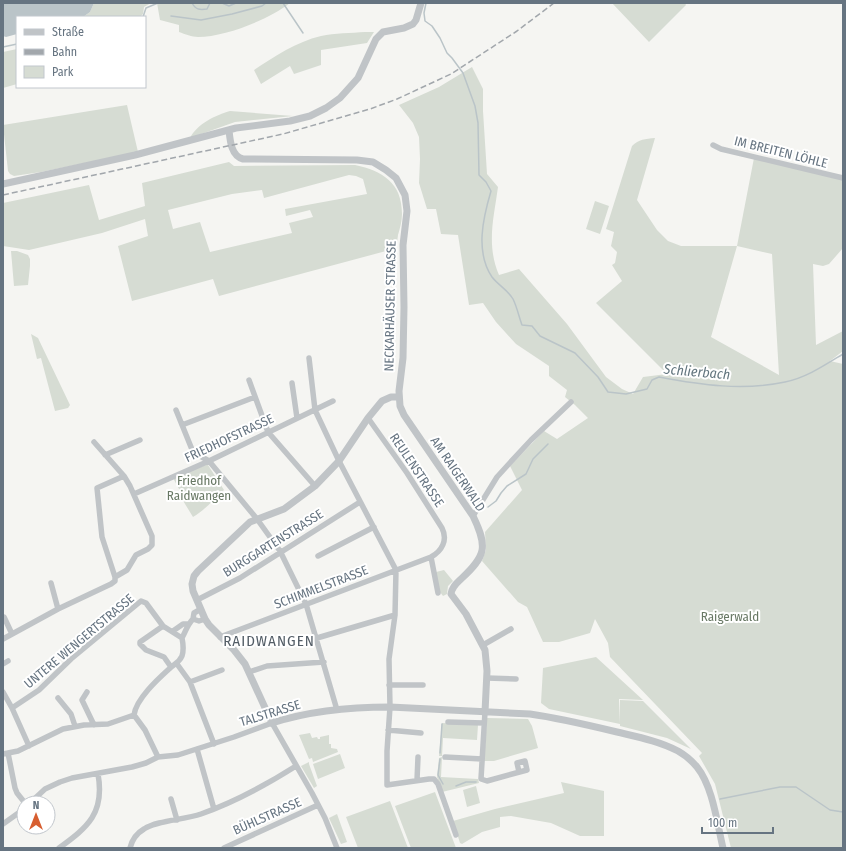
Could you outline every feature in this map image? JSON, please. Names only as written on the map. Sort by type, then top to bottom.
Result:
[{"type":"street","points":[[3,184],[135,155],[229,130],[290,121],[310,116],[326,108],[340,98],[358,78],[372,45],[379,34],[388,30],[404,28],[413,24],[416,20],[421,3]]},
{"type":"street","name":"NECKARHÄUSER STRASSE","points":[[229,130],[233,150],[238,158],[357,160],[373,162],[396,178],[405,195],[407,211],[403,245],[404,351],[398,397]]},
{"type":"street","name":"IM BREITEN LÖHLE","points":[[713,145],[721,149],[843,178]]},
{"type":"street","points":[[309,358],[315,410],[339,461],[396,570],[395,615],[389,659],[390,706],[387,785],[431,778],[436,781],[456,835]]},
{"type":"street","points":[[249,380],[268,432],[315,486]]},
{"type":"street","points":[[292,383],[297,418]]},
{"type":"street","points":[[182,425],[255,397]]},
{"type":"street","points":[[337,848],[318,805],[272,722],[249,672],[237,654],[205,619],[192,584],[194,576],[244,527],[257,518],[284,510],[315,486],[339,461],[368,418],[382,401],[391,397],[398,397]]},
{"type":"street","name":"AM RAIGERWALD","points":[[398,397],[404,415],[473,516],[480,534],[482,553],[479,560],[452,589],[451,594],[462,608],[483,645],[487,662],[485,712]]},
{"type":"street","name":"FRIEDHOFSTRASSE","points":[[134,494],[155,483],[209,461],[333,401]]},
{"type":"street","points":[[473,516],[498,477],[507,466],[571,402]]},
{"type":"street","points":[[176,410],[193,452],[209,461],[257,518],[280,551],[306,604],[337,710]]},
{"type":"street","name":"REULENSTRASSE","points":[[368,418],[414,484],[442,528],[444,536],[442,547],[440,551],[431,557]]},
{"type":"street","points":[[105,455],[140,440]]},
{"type":"street","points":[[3,639],[58,608],[112,584],[116,577],[127,570],[136,555],[152,546],[152,536],[134,494],[124,476],[94,442]]},
{"type":"street","points":[[116,577],[102,537],[97,488],[124,476]]},
{"type":"street","name":"BURGGARTENSTRASSE","points":[[197,600],[240,578],[280,551],[360,502]]},
{"type":"street","points":[[318,556],[374,527]]},
{"type":"street","points":[[431,557],[438,593]]},
{"type":"street","name":"SCHIMMELSTRASSE","points":[[220,637],[431,557]]},
{"type":"street","points":[[51,583],[58,608]]},
{"type":"street","name":"UNTERE WENGERTSTRASSE","points":[[12,708],[46,684],[72,659],[138,602],[141,601],[146,603],[163,626],[182,638]]},
{"type":"street","points":[[173,631],[183,624],[188,624],[193,620],[194,613],[201,609]]},
{"type":"street","points":[[317,638],[395,615]]},
{"type":"street","points":[[4,617],[12,634]]},
{"type":"street","points":[[193,620],[199,621],[205,619]]},
{"type":"street","points":[[134,715],[140,699],[171,667],[177,664],[183,654],[182,638],[186,632],[188,624]]},
{"type":"street","points":[[163,626],[140,642],[140,644],[146,650],[164,657],[171,667]]},
{"type":"street","points":[[483,645],[511,630]]},
{"type":"street","points":[[249,672],[267,666],[324,662]]},
{"type":"street","points":[[177,664],[190,682],[214,744]]},
{"type":"street","points":[[190,682],[222,670]]},
{"type":"street","points":[[487,678],[516,679]]},
{"type":"street","points":[[389,685],[423,685]]},
{"type":"street","points":[[3,692],[29,746]]},
{"type":"street","points":[[87,692],[82,700],[94,725]]},
{"type":"street","points":[[58,698],[71,714],[75,726]]},
{"type":"street","name":"TALSTRASSE","points":[[39,795],[53,785],[72,778],[98,774],[146,763],[158,757],[178,755],[214,744],[272,722],[308,714],[390,706],[530,714],[645,738],[680,752],[697,766],[703,776],[710,796],[723,848]]},
{"type":"street","points":[[485,712],[481,778],[483,781],[487,781],[519,772]]},
{"type":"street","points":[[19,795],[15,788],[6,753],[29,746],[63,729],[75,726],[108,724],[134,715]]},
{"type":"street","points":[[134,715],[146,730],[158,757]]},
{"type":"street","points":[[448,722],[484,723]]},
{"type":"street","points":[[388,730],[421,733]]},
{"type":"street","points":[[197,749],[214,809]]},
{"type":"street","points":[[417,780],[418,758]]},
{"type":"street","points":[[446,758],[482,759]]},
{"type":"street","points":[[130,848],[135,838],[144,829],[153,825],[178,820],[214,809],[260,789],[296,766]]},
{"type":"street","points":[[59,848],[81,831],[94,814],[100,789],[98,774]]},
{"type":"street","points":[[171,799],[178,820]]},
{"type":"street","name":"BÜHLSTRASSE","points":[[224,848],[318,805]]},
{"type":"street","points":[[3,824],[16,815]]},
{"type":"green space","points":[[94,3],[151,3],[144,7],[143,14],[141,16],[84,16],[90,12]]},
{"type":"green space","points":[[157,3],[290,3],[258,21],[233,31],[198,37],[179,32],[179,25],[160,20]]},
{"type":"green space","points":[[612,3],[685,3],[686,5],[649,42]]},
{"type":"green space","points":[[374,32],[367,43],[321,50],[321,65],[294,74],[290,66],[261,84],[254,70],[286,50],[303,42],[332,34]]},
{"type":"green space","points":[[16,49],[16,84],[3,88],[3,52]]},
{"type":"green space","name":"Raigerwald","points":[[472,67],[483,89],[487,174],[498,187],[493,220],[492,242],[495,264],[499,275],[519,269],[567,324],[606,377],[622,389],[633,394],[643,377],[667,374],[596,303],[622,281],[612,265],[615,263],[617,252],[611,246],[614,232],[606,229],[632,146],[645,139],[655,138],[637,200],[657,230],[668,241],[681,246],[737,246],[754,158],[843,180],[843,248],[829,264],[823,266],[813,264],[816,345],[843,331],[843,351],[830,361],[843,364],[843,848],[731,848],[715,784],[699,756],[702,753],[610,657],[608,643],[595,619],[590,633],[559,642],[543,642],[527,607],[518,602],[482,561],[486,550],[485,532],[522,490],[510,466],[544,431],[557,439],[588,418],[565,397],[567,390],[549,376],[549,366],[516,344],[496,322],[483,303],[469,305],[458,235],[441,234],[436,209],[427,209],[419,183],[419,137],[413,123],[399,105],[439,87]],"holes":[[[737,246],[772,254],[779,375],[711,337]]]},
{"type":"green space","points":[[127,105],[138,152],[41,172],[14,176],[8,171],[3,125]]},
{"type":"green space","points":[[230,111],[293,116],[235,122],[190,138],[202,124]]},
{"type":"green space","points":[[229,162],[234,166],[355,165],[382,175],[395,186],[399,194],[402,214],[397,254],[393,250],[386,251],[219,296],[213,279],[132,301],[118,246],[148,236],[145,219],[102,233],[29,250],[3,246],[3,203],[89,185],[99,220],[145,206],[142,183]],"holes":[[[349,175],[363,179],[367,194],[285,209],[286,216],[310,210],[313,217],[289,223],[292,233],[210,252],[200,222],[173,229],[168,210],[232,194],[262,190],[264,198]]]},
{"type":"green space","points":[[595,201],[609,206],[600,234],[586,229]]},
{"type":"green space","points":[[11,251],[17,251],[28,255],[30,259],[28,285],[14,286]]},
{"type":"green space","points":[[31,334],[38,338],[70,405],[68,408],[55,411],[41,358],[37,359]]},
{"type":"green space","name":"Friedhof Raidwangen","points":[[208,465],[224,490],[193,517],[182,499],[184,498],[173,478]]},
{"type":"green space","points":[[444,570],[453,581],[448,586],[447,594],[443,596],[440,592],[436,572]]},
{"type":"green space","points":[[596,657],[643,700],[619,699],[620,724],[549,709],[541,703],[543,668]]},
{"type":"green space","points":[[620,700],[643,701],[691,749],[667,738],[620,726]]},
{"type":"green space","points":[[487,718],[528,719],[532,726],[538,748],[494,761],[484,761]]},
{"type":"green space","points":[[442,723],[478,725],[477,740],[443,738],[442,756],[439,756]]},
{"type":"green space","points":[[310,733],[312,738],[317,737],[318,739],[329,735],[329,744],[331,744],[331,748],[337,749],[338,752],[313,762],[312,758],[309,759],[299,735]]},
{"type":"green space","points":[[340,754],[345,768],[318,779],[313,764]]},
{"type":"green space","points":[[442,757],[441,777],[478,779],[479,783],[442,792],[437,777],[439,758]]},
{"type":"green space","points":[[309,762],[317,786],[314,788],[301,766]]},
{"type":"green space","points":[[561,782],[604,791],[604,836],[580,836],[551,823],[511,816],[500,817],[500,827],[482,832],[462,844],[460,843],[453,821],[495,809],[564,793]]},
{"type":"green space","points":[[476,786],[480,803],[467,807],[463,790]]},
{"type":"green space","points":[[435,792],[456,848],[411,848],[395,806]]},
{"type":"green space","points":[[390,801],[408,848],[358,848],[346,817]]},
{"type":"green space","points":[[337,814],[347,842],[341,844],[329,818]]},
{"type":"shaded area","points":[[3,3],[94,3],[90,12],[84,16],[16,16],[16,34],[6,37],[3,36]]},
{"type":"waterway","points":[[143,16],[146,8],[158,3]]},
{"type":"waterway","points":[[192,3],[198,9],[207,9],[210,3]]},
{"type":"waterway","points":[[222,3],[229,6],[236,3]]},
{"type":"waterway","points":[[171,16],[201,20],[232,14],[262,6],[266,3]]},
{"type":"waterway","points":[[283,3],[303,33]]},
{"type":"waterway","name":"Schlierbach","points":[[426,3],[424,13],[425,21],[432,26],[447,53],[463,73],[475,106],[478,123],[479,175],[486,182],[491,191],[483,223],[482,246],[484,257],[492,277],[513,299],[522,325],[532,326],[540,336],[575,353],[598,377],[608,392],[626,394],[647,389],[652,380],[659,377],[722,386],[769,385],[793,380],[808,374],[843,354]]},
{"type":"waterway","points":[[3,47],[16,44]]},
{"type":"waterway","points":[[488,507],[496,501],[507,486],[526,474],[533,459],[548,444]]},
{"type":"waterway","points":[[440,753],[442,724]]},
{"type":"waterway","points":[[440,759],[438,775],[443,784]]},
{"type":"waterway","points":[[456,786],[466,782],[476,782]]},
{"type":"waterway","points":[[720,799],[780,787],[796,787],[830,810],[843,812]]},
{"type":"railway","points":[[3,195],[283,134],[370,109],[397,99],[451,74],[517,31],[554,3]]},
{"type":"district","name":"RAIDWANGEN","points":[[269,641]]}]
